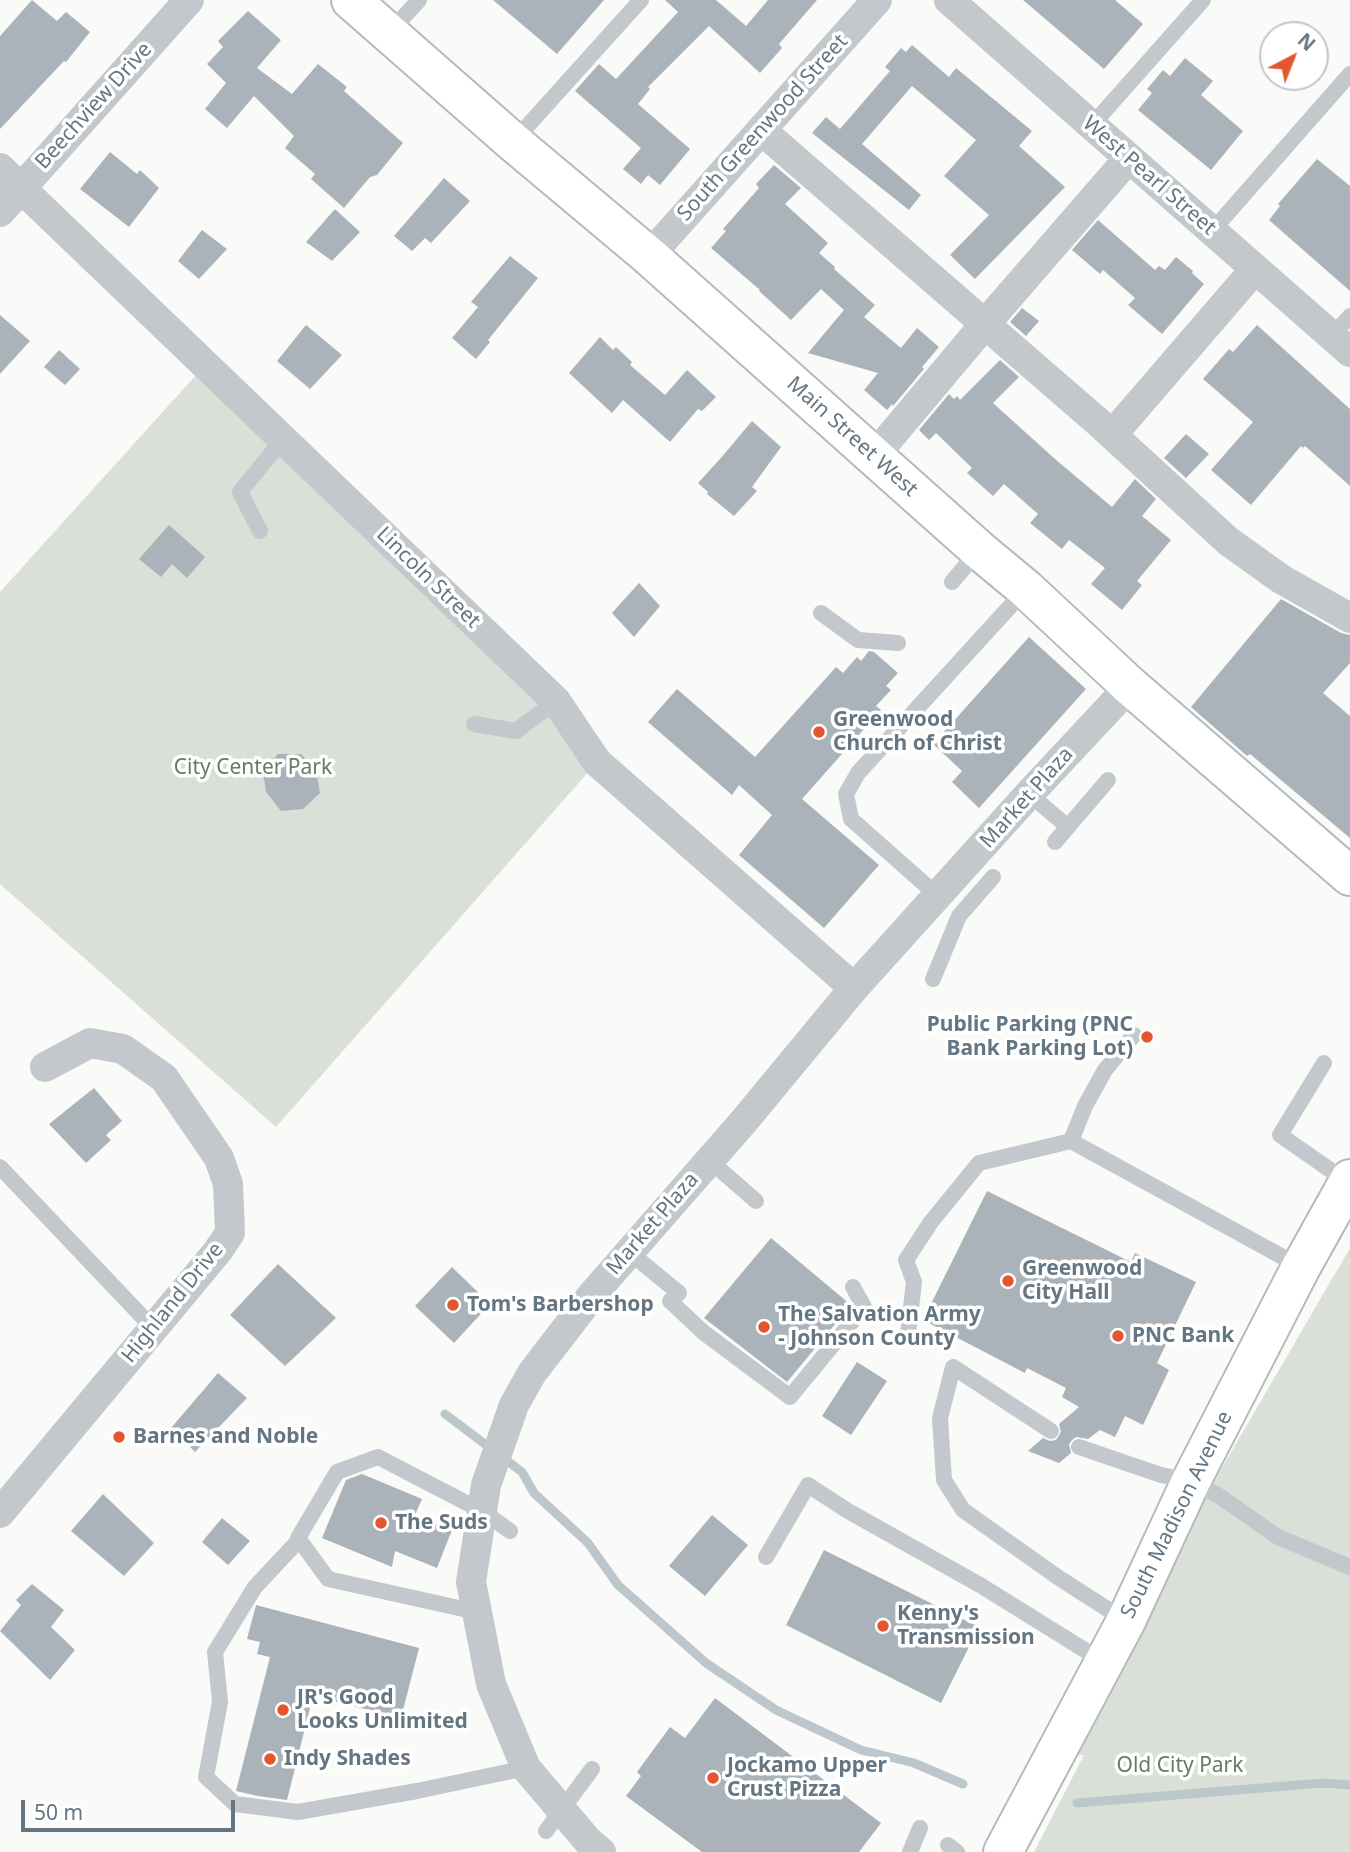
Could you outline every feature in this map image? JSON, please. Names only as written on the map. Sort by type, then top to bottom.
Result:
[{"type":"main road","name":"Main Street West","points":[[351,0],[513,142],[649,256],[1026,589],[1130,686],[1350,876]]},
{"type":"main road","name":"South Madison Avenue","points":[[1003,1852],[1126,1621],[1191,1482],[1301,1267],[1349,1182]]},
{"type":"street","name":"Beechview Drive","points":[[0,212],[11,178],[189,0]]},
{"type":"street","name":"South Greenwood Street","points":[[649,256],[877,0]]},
{"type":"street","name":"West Pearl Street","points":[[949,0],[1255,269],[1344,335]]},
{"type":"street","points":[[761,130],[1112,435],[1228,541],[1281,579],[1350,618]]},
{"type":"street","points":[[874,456],[1129,158]]},
{"type":"street","name":"Lincoln Street","points":[[11,178],[556,701],[597,762],[855,988]]},
{"type":"street","points":[[1112,435],[1255,269]]},
{"type":"street","name":"Market Plaza","points":[[601,1852],[526,1768],[491,1684],[471,1583],[486,1485],[514,1405],[539,1363],[592,1295],[855,988],[1130,686]]},
{"type":"street","name":"Highland Drive","points":[[0,1513],[230,1233],[228,1184],[219,1158],[164,1078],[123,1049],[90,1043],[45,1068]]},
{"type":"lane","points":[[389,33],[419,0]]},
{"type":"lane","points":[[513,142],[641,0]]},
{"type":"lane","points":[[1091,125],[1203,0]]},
{"type":"lane","points":[[1212,231],[1350,74]]},
{"type":"lane","points":[[260,531],[240,492],[283,439]]},
{"type":"lane","points":[[952,582],[979,550]]},
{"type":"lane","points":[[938,896],[851,819],[846,794],[858,773],[1026,589]]},
{"type":"lane","points":[[821,613],[858,640],[898,643]]},
{"type":"lane","points":[[474,724],[516,731],[556,701]]},
{"type":"lane","points":[[1055,842],[1108,780]]},
{"type":"lane","points":[[1029,794],[1068,827]]},
{"type":"lane","points":[[933,979],[959,916],[993,877]]},
{"type":"lane","points":[[1071,1141],[1085,1106],[1105,1070],[1134,1035]]},
{"type":"lane","points":[[1324,1063],[1280,1135],[1349,1182]]},
{"type":"lane","points":[[908,1334],[914,1282],[906,1260],[931,1222],[979,1163],[1071,1141],[1301,1267]]},
{"type":"lane","points":[[709,1160],[756,1201]]},
{"type":"lane","points":[[0,1167],[153,1328]]},
{"type":"lane","points":[[629,1252],[679,1293],[670,1301],[703,1332],[790,1397],[864,1307],[853,1287]]},
{"type":"lane","points":[[1051,1431],[953,1367],[940,1418],[944,1480],[963,1510],[1059,1578],[1126,1621]]},
{"type":"lane","points":[[1079,1447],[1161,1475],[1191,1482],[1219,1496],[1278,1537],[1350,1567]]},
{"type":"lane","points":[[510,1531],[482,1511],[378,1457],[337,1472],[298,1538],[299,1541],[255,1587],[215,1651],[220,1702],[206,1777],[235,1804],[298,1812],[526,1768]]},
{"type":"lane","points":[[766,1557],[808,1485],[848,1511],[980,1585],[1104,1662]]},
{"type":"lane","points":[[299,1541],[328,1580],[477,1612]]},
{"type":"lane","points":[[566,1811],[592,1769]]},
{"type":"lane","points":[[910,1852],[920,1828]]},
{"type":"green space","name":"City Center Park","points":[[206,364],[597,762],[276,1127],[0,884],[0,592]]},
{"type":"green space","name":"Old City Park","points":[[1350,1248],[1350,1852],[1034,1852],[1084,1755],[1054,1756]]},
{"type":"building","points":[[32,0],[57,21],[66,12],[90,32],[66,62],[64,61],[0,129],[0,36]]},
{"type":"building","points":[[493,0],[604,0],[557,54]]},
{"type":"building","points":[[665,0],[716,0],[746,26],[768,0],[817,0],[779,44],[782,48],[760,73],[709,26],[648,87],[650,89],[638,104],[690,149],[660,185],[648,175],[641,184],[623,169],[641,148],[575,91],[599,64],[616,79],[678,12]]},
{"type":"building","points":[[1023,0],[1115,0],[1143,24],[1104,69]]},
{"type":"building","points":[[248,11],[281,40],[257,68],[292,94],[318,64],[347,87],[344,91],[403,143],[377,175],[370,177],[344,208],[311,179],[315,174],[285,148],[294,136],[254,96],[227,128],[205,109],[226,83],[207,64],[223,47],[218,41]]},
{"type":"building","points":[[912,45],[949,77],[956,68],[1032,131],[1019,146],[1065,187],[975,279],[950,255],[989,215],[944,176],[976,140],[912,86],[862,144],[921,195],[909,210],[812,133],[826,117],[840,129],[890,71],[885,67],[901,48],[906,52]]},
{"type":"building","points":[[1185,58],[1213,81],[1201,95],[1243,131],[1211,170],[1138,110],[1152,93],[1147,89],[1163,70],[1170,76]]},
{"type":"building","points":[[110,152],[137,174],[140,170],[159,188],[129,227],[80,189]]},
{"type":"building","points":[[1317,159],[1350,186],[1350,291],[1269,220],[1280,206],[1278,204]]},
{"type":"building","points":[[774,165],[801,188],[785,204],[828,243],[819,253],[875,305],[864,317],[901,348],[917,328],[939,347],[922,367],[924,369],[887,410],[864,390],[878,373],[808,353],[844,310],[821,289],[791,320],[711,248],[726,231],[723,229],[759,188],[756,184]]},
{"type":"building","points":[[444,178],[470,201],[431,243],[425,238],[412,251],[394,236]]},
{"type":"building","points":[[335,209],[360,232],[332,261],[306,242]]},
{"type":"building","points":[[1098,220],[1155,270],[1159,266],[1165,270],[1176,257],[1204,284],[1162,334],[1128,305],[1135,298],[1103,270],[1100,274],[1072,250]]},
{"type":"building","points":[[202,230],[227,249],[199,279],[178,261]]},
{"type":"building","points":[[510,256],[538,278],[476,359],[452,338],[478,307],[471,302]]},
{"type":"building","points":[[1022,308],[1039,321],[1026,336],[1010,322]]},
{"type":"building","points":[[0,315],[30,341],[0,374]]},
{"type":"building","points":[[306,325],[342,355],[310,389],[277,361]]},
{"type":"building","points":[[1257,325],[1350,409],[1350,486],[1305,446],[1301,446],[1251,505],[1211,470],[1253,422],[1203,379],[1229,349],[1233,352]]},
{"type":"building","points":[[600,337],[613,350],[616,347],[632,362],[630,365],[665,395],[687,370],[716,397],[702,411],[698,409],[670,442],[623,400],[612,413],[569,373]]},
{"type":"building","points":[[59,350],[80,369],[65,385],[44,367]]},
{"type":"building","points":[[1000,360],[1019,377],[993,403],[1055,459],[1112,507],[1135,479],[1156,499],[1142,516],[1171,540],[1137,581],[1142,585],[1122,610],[1091,584],[1105,568],[1069,540],[1062,549],[1030,523],[1038,514],[1004,484],[993,496],[967,473],[972,468],[936,433],[929,440],[919,430],[949,394],[960,400]]},
{"type":"building","points":[[752,421],[781,447],[752,487],[757,491],[734,516],[698,483]]},
{"type":"building","points":[[1186,434],[1209,454],[1186,478],[1164,458]]},
{"type":"building","points":[[169,525],[205,557],[187,578],[172,564],[161,577],[139,559]]},
{"type":"building","points":[[639,583],[660,606],[634,637],[612,613]]},
{"type":"building","points":[[1281,599],[1341,633],[1350,635],[1350,663],[1323,693],[1350,716],[1350,838],[1250,754],[1247,756],[1191,707]]},
{"type":"building","points":[[1029,637],[1086,689],[979,808],[952,782],[962,771],[933,744]]},
{"type":"building","points":[[869,651],[874,652],[898,673],[886,686],[891,690],[876,706],[881,710],[802,799],[879,865],[824,928],[739,855],[772,815],[739,785],[732,795],[648,722],[677,689],[755,757],[836,667],[843,673],[857,657],[861,661]]},
{"type":"building","points":[[278,754],[301,754],[316,769],[320,793],[303,809],[281,811],[266,792],[263,771]]},
{"type":"building","points":[[94,1088],[122,1121],[106,1135],[111,1140],[86,1163],[49,1124]]},
{"type":"building","points":[[987,1191],[1131,1262],[1135,1253],[1196,1282],[1157,1363],[1169,1370],[1143,1425],[1125,1416],[1115,1437],[1100,1430],[1088,1439],[1076,1437],[1069,1444],[1071,1453],[1059,1463],[1028,1451],[1043,1438],[1056,1440],[1061,1432],[1059,1424],[1079,1407],[1062,1397],[1066,1388],[1027,1368],[1025,1373],[923,1320]]},
{"type":"building","points":[[771,1238],[851,1305],[787,1382],[704,1318]]},
{"type":"building","points":[[278,1264],[336,1318],[285,1366],[230,1315]]},
{"type":"building","name":"Tom's Barbershop","points":[[452,1267],[490,1304],[454,1343],[415,1306]]},
{"type":"building","points":[[857,1362],[887,1381],[851,1435],[822,1416]]},
{"type":"building","points":[[218,1373],[247,1398],[195,1452],[171,1428]]},
{"type":"building","name":"The Suds","points":[[362,1474],[422,1499],[415,1515],[452,1530],[437,1568],[395,1551],[392,1567],[322,1538],[346,1480]]},
{"type":"building","points":[[103,1494],[154,1543],[124,1576],[71,1531]]},
{"type":"building","points":[[712,1515],[748,1545],[705,1596],[669,1566]]},
{"type":"building","points":[[222,1518],[250,1541],[228,1565],[202,1542]]},
{"type":"building","name":"Kenny's Transmission","points":[[824,1550],[979,1627],[941,1703],[786,1625]]},
{"type":"building","points":[[32,1584],[64,1610],[51,1627],[75,1650],[50,1680],[0,1631],[21,1605],[16,1600]]},
{"type":"building","points":[[256,1605],[419,1648],[401,1718],[313,1696],[287,1800],[236,1791],[270,1657],[257,1654],[260,1642],[247,1639]]},
{"type":"building","points":[[715,1698],[881,1823],[859,1852],[702,1852],[626,1796],[641,1776],[637,1772],[670,1727],[685,1738]]},
{"type":"waterway","points":[[445,1414],[522,1472],[534,1493],[588,1543],[618,1585],[706,1663],[776,1710],[861,1750],[914,1763],[963,1784]]},
{"type":"waterway","points":[[1077,1803],[1323,1783],[1350,1785]]},
{"type":"place","name":"Greenwood Church of Christ","points":[[819,732]]},
{"type":"place","name":"Public Parking (PNC Bank Parking Lot)","points":[[1147,1037]]},
{"type":"place","name":"Greenwood City Hall","points":[[1008,1281]]},
{"type":"place","name":"Tom's Barbershop","points":[[453,1305]]},
{"type":"place","name":"The Salvation Army - Johnson County","points":[[764,1327]]},
{"type":"place","name":"PNC Bank","points":[[1118,1336]]},
{"type":"place","name":"Barnes and Noble","points":[[119,1437]]},
{"type":"place","name":"The Suds","points":[[381,1523]]},
{"type":"place","name":"Kenny's Transmission","points":[[883,1626]]},
{"type":"place","name":"JR's Good Looks Unlimited","points":[[283,1710]]},
{"type":"place","name":"Indy Shades","points":[[270,1759]]},
{"type":"place","name":"Jockamo Upper Crust Pizza","points":[[713,1778]]}]
